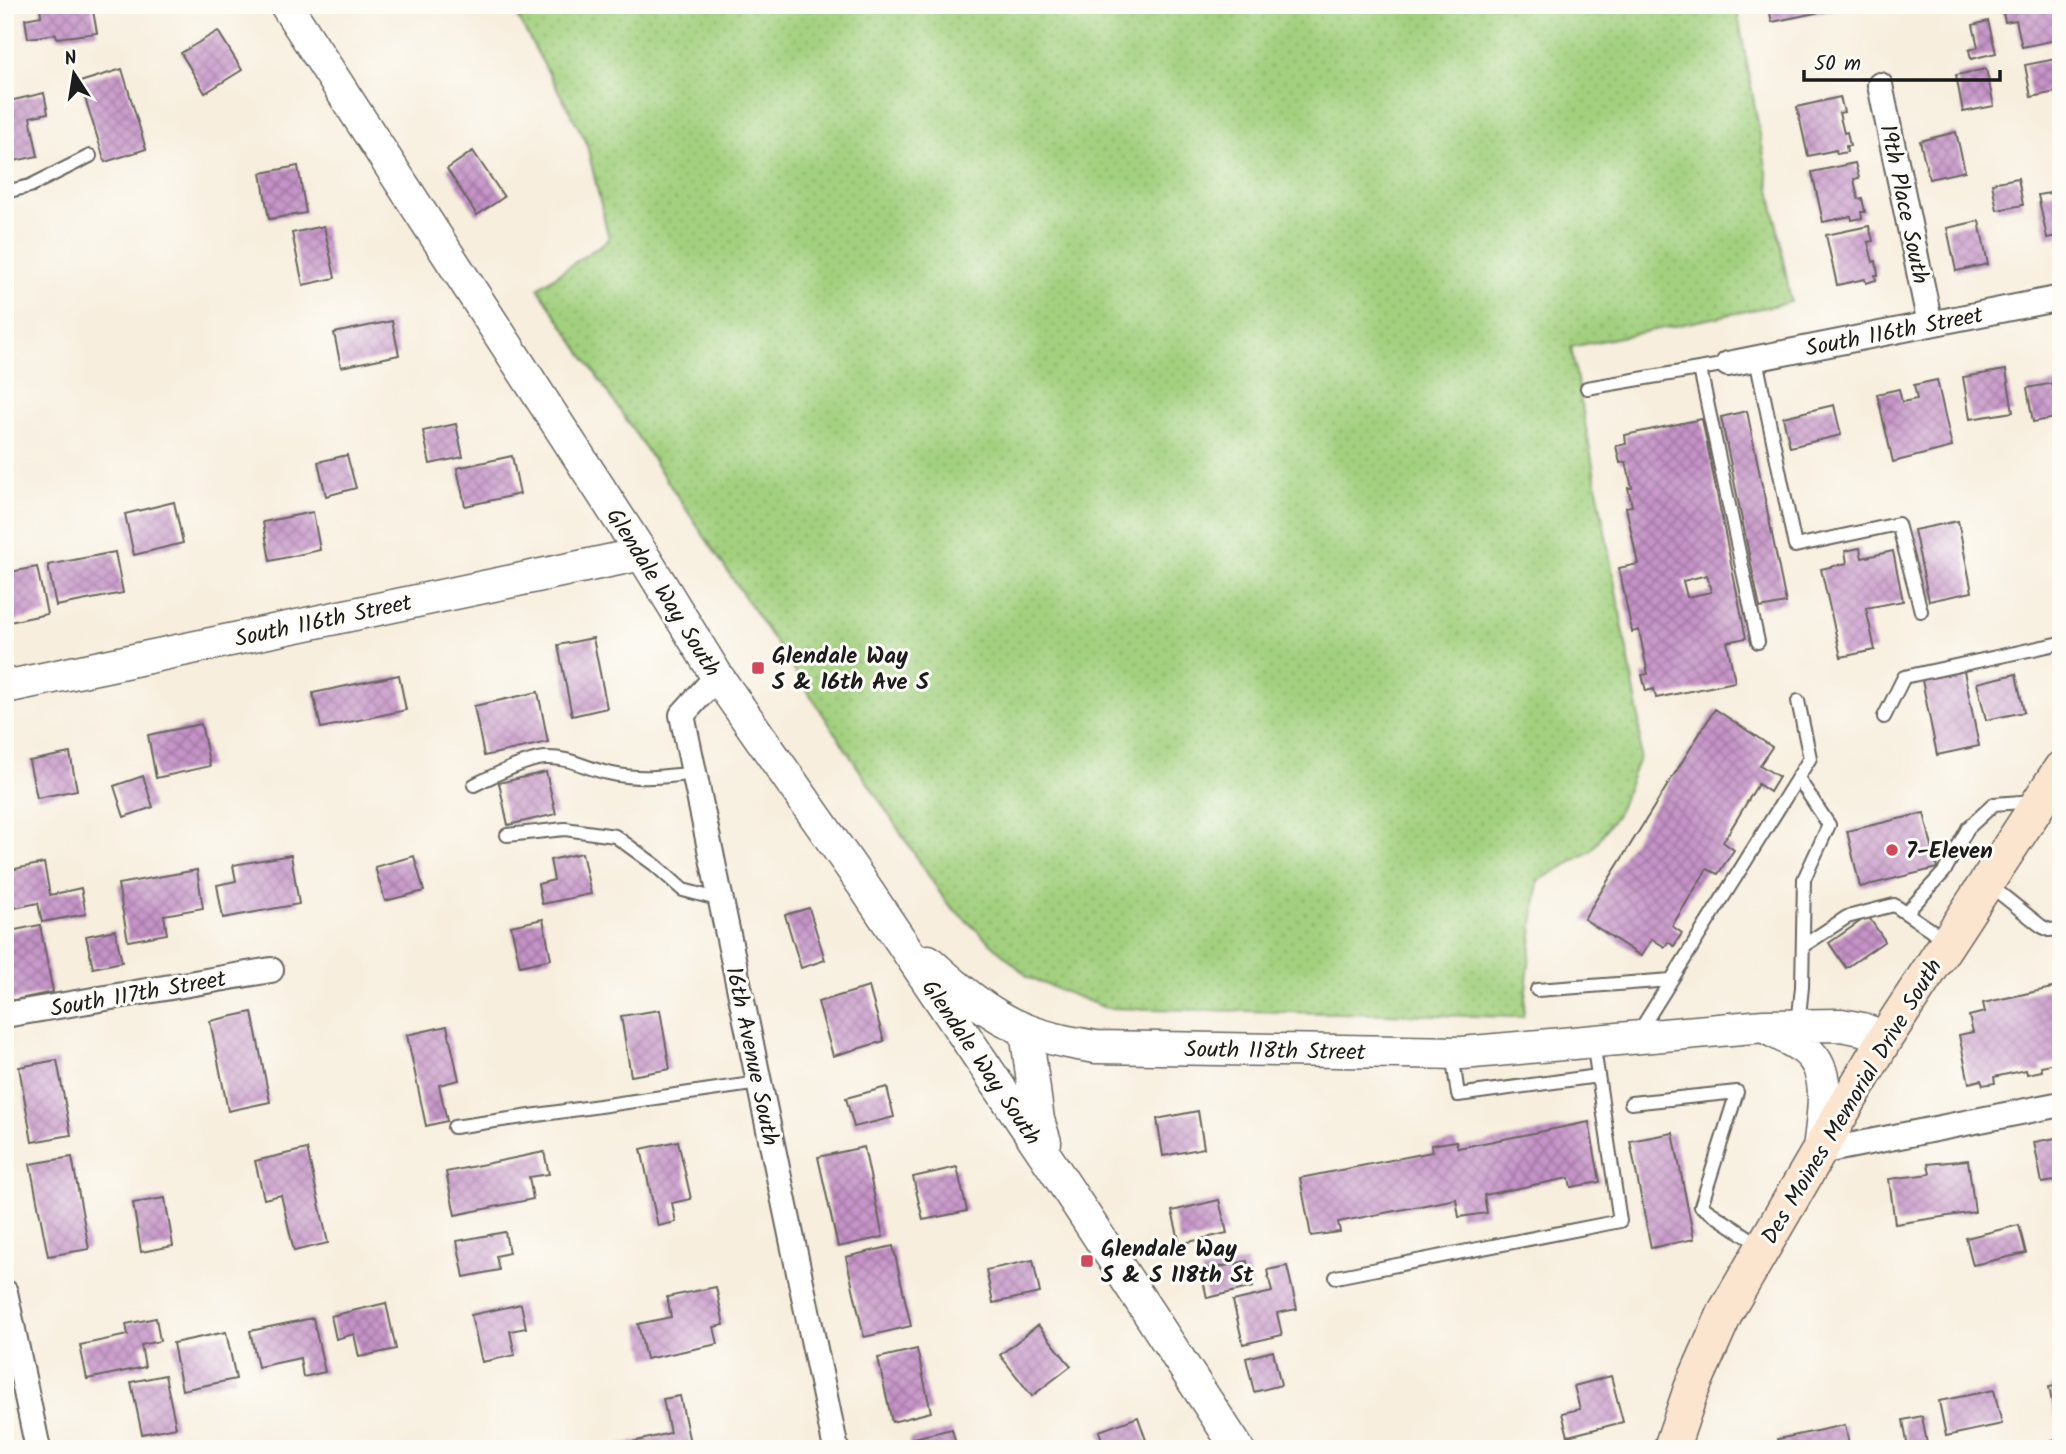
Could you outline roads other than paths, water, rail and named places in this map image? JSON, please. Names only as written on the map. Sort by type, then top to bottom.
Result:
[{"type":"main road","name":"Des Moines Memorial Drive South","points":[[1671,1449],[1690,1390],[1721,1322],[1763,1247],[1885,1038],[2061,769]]},
{"type":"street","name":"Glendale Way South","points":[[286,5],[642,554],[717,676],[853,870],[1238,1449]]},
{"type":"street","name":"19th Place South","points":[[1880,85],[1930,324]]},
{"type":"street","name":"South 116th Street","points":[[1728,364],[2061,298]]},
{"type":"street","name":"South 116th Street","points":[[5,687],[642,554]]},
{"type":"street","name":"16th Avenue South","points":[[717,676],[682,715],[836,1449]]},
{"type":"street","name":"South 118th Street","points":[[853,870],[913,947],[954,984],[1003,1018],[1026,1030],[1064,1042],[1096,1047],[1452,1052],[1764,1026],[1841,1025],[1862,1029],[1885,1038]]},
{"type":"street","name":"South 117th Street","points":[[5,1015],[271,970]]},
{"type":"street","points":[[1764,1026],[1808,1052],[1822,1070],[1824,1096],[1819,1152],[2061,1104]]},
{"type":"street","name":"Glendale Way South","points":[[1026,1030],[1038,1120],[1055,1170]]},
{"type":"street","points":[[5,1292],[38,1449]]},
{"type":"lane","points":[[5,192],[30,186],[90,156]]},
{"type":"lane","points":[[1756,359],[1795,547],[1898,524],[1921,611]]},
{"type":"lane","points":[[1587,388],[1728,364]]},
{"type":"lane","points":[[1700,369],[1758,642]]},
{"type":"lane","points":[[1884,717],[1904,677],[2061,643]]},
{"type":"lane","points":[[1635,1038],[1811,758],[1798,701]]},
{"type":"lane","points":[[474,785],[542,758],[570,760],[605,773],[636,778],[655,779],[694,772]]},
{"type":"lane","points":[[1798,778],[1829,825],[1804,879],[1802,987],[1798,1026]]},
{"type":"lane","points":[[1906,913],[1944,872],[1968,828],[1994,804],[2040,801]]},
{"type":"lane","points":[[507,835],[565,829],[615,836],[682,890],[721,900]]},
{"type":"lane","points":[[1987,883],[2041,926],[2049,930],[2061,929]]},
{"type":"lane","points":[[1802,946],[1847,917],[1894,905],[1949,941]]},
{"type":"lane","points":[[1537,990],[1671,980]]},
{"type":"lane","points":[[1335,1276],[1620,1221],[1593,1041]]},
{"type":"lane","points":[[1452,1052],[1458,1095],[1598,1076]]},
{"type":"lane","points":[[454,1126],[759,1083]]},
{"type":"lane","points":[[1631,1103],[1737,1092],[1701,1206],[1763,1247]]},
{"type":"lane","points":[[2045,1449],[2061,1446]]},
{"type":"place","name":"Glendale Way S & 16th Ave S","points":[[758,668]]},
{"type":"place","name":"7-Eleven","points":[[1892,850]]},
{"type":"place","name":"Glendale Way S & S 118th St","points":[[1087,1261]]}]
